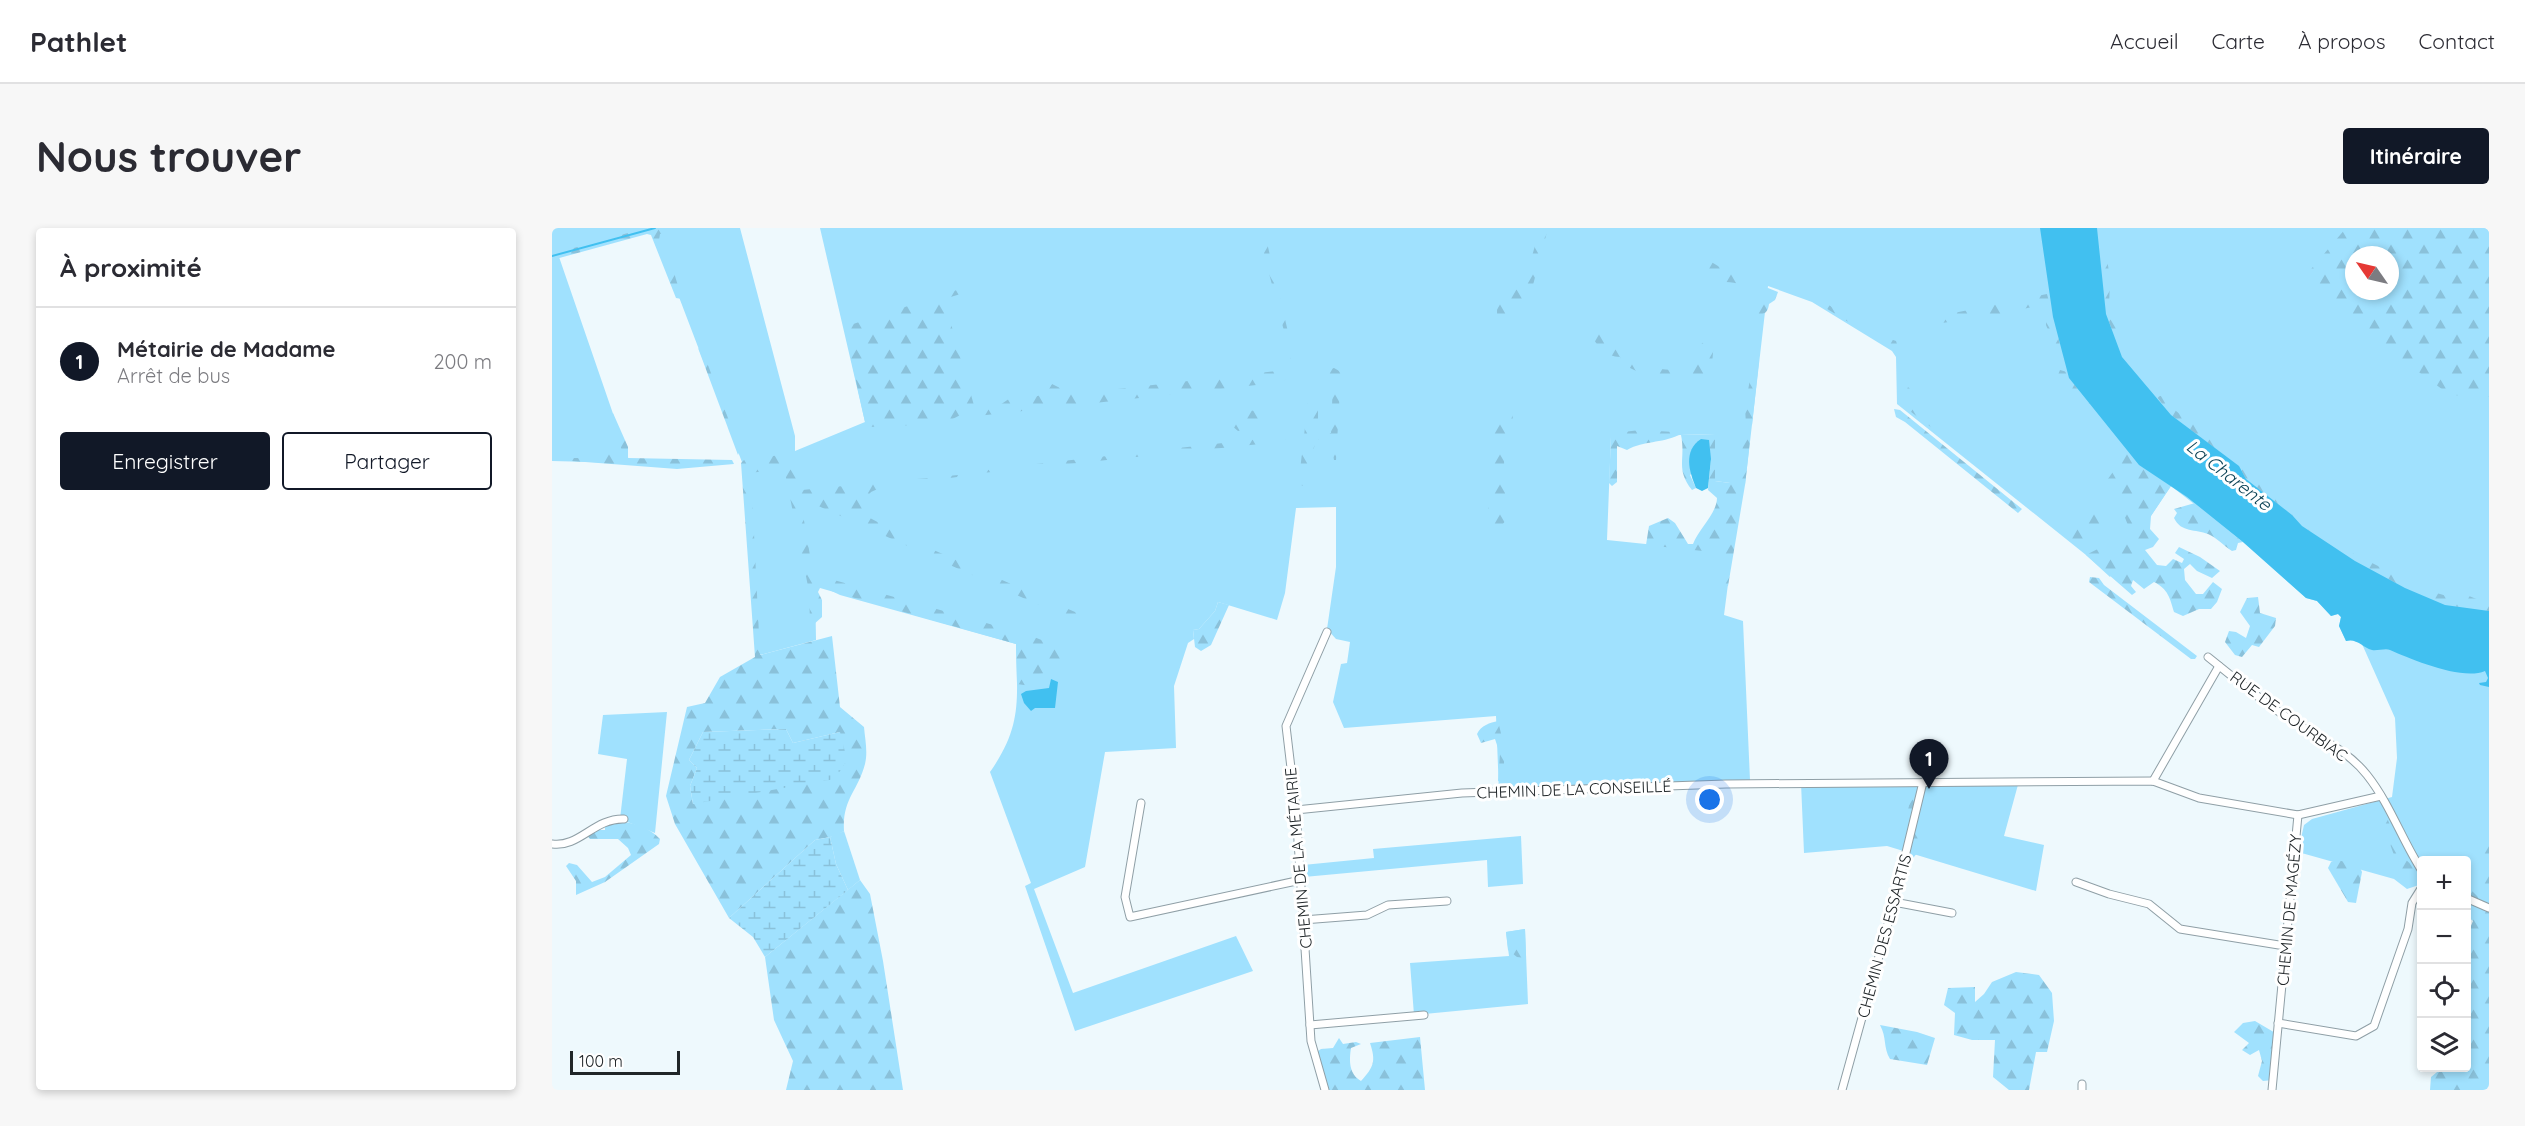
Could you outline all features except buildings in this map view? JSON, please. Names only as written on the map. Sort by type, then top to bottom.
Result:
[{"type":"street","name":"CHEMIN DE LA MÉTAIRIE","points":[[1325,1090],[1311,1041],[1296,810],[1286,726],[1327,632]]},
{"type":"street","name":"RUE DE COURBIAC","points":[[2208,657],[2286,717],[2328,741],[2366,773],[2381,796],[2417,864]]},
{"type":"street","points":[[2219,666],[2153,780],[2199,798],[2298,815]]},
{"type":"street","name":"CHEMIN DE LA CONSEILLÉ","points":[[1296,810],[1462,793],[1726,784],[2153,780]]},
{"type":"street","name":"CHEMIN DES ESSARTIS","points":[[1842,1090],[1894,902],[1923,782]]},
{"type":"street","name":"CHEMIN DE MAGÉZY","points":[[2272,1090],[2298,815],[2381,796]]},
{"type":"street","points":[[1141,803],[1125,897],[1130,917],[1301,880]]},
{"type":"street","points":[[552,844],[565,845],[602,822],[624,819]]},
{"type":"street","points":[[2076,882],[2109,894],[2150,904],[2180,929],[2285,946]]},
{"type":"street","points":[[2278,1023],[2356,1036],[2374,1026],[2408,929],[2412,903],[2417,894]]},
{"type":"street","points":[[2471,900],[2489,908]]},
{"type":"street","points":[[1304,920],[1367,915],[1388,905],[1447,901]]},
{"type":"street","points":[[1894,902],[1952,913]]},
{"type":"street","points":[[1310,1025],[1424,1016]]},
{"type":"green space","points":[[552,228],[740,228],[795,436],[795,451],[865,422],[820,228],[2489,228],[2489,908],[2471,900],[2471,856],[2417,856],[2417,879],[2394,879],[2298,852],[2304,825],[2312,819],[2392,797],[2397,758],[2395,718],[2362,644],[2350,639],[2346,641],[2339,626],[2341,617],[2338,614],[2331,616],[2317,601],[2306,598],[2243,542],[2171,486],[2110,577],[2086,555],[1897,404],[1896,357],[1892,351],[1812,302],[1768,286],[1745,485],[1715,481],[1715,434],[1611,437],[1607,540],[1732,553],[1724,615],[1743,621],[1750,780],[1499,792],[1496,716],[1344,728],[1333,702],[1341,664],[1347,663],[1350,642],[1336,639],[1327,629],[1336,567],[1336,507],[1296,508],[1285,593],[1277,620],[1218,602],[1215,611],[1199,629],[1193,630],[1194,639],[1188,643],[1174,686],[1176,748],[1105,752],[1085,867],[1034,889],[1073,993],[1236,936],[1253,971],[1075,1031],[1025,886],[1031,883],[990,772],[1008,740],[1016,711],[1016,644],[840,595],[815,583],[816,640],[756,656],[745,470],[653,229],[558,254],[630,463],[552,461]]},
{"type":"green space","points":[[646,228],[679,228],[660,234],[659,240],[675,276],[682,299],[676,298],[651,235],[647,234],[552,260],[552,254]]},
{"type":"green space","points":[[1260,228],[1267,228],[1268,247],[1296,366],[1283,382],[977,416],[971,412],[945,422],[932,424],[869,427],[865,422],[844,327],[972,285],[978,286],[977,289],[944,299],[975,409],[991,405],[993,410],[999,409],[1000,405],[1016,394],[1041,395],[1052,384],[1064,390],[1082,393],[1277,371],[1291,358],[1263,250],[1258,249],[1262,242]]},
{"type":"green space","points":[[1540,228],[1548,228],[1533,285],[1525,288],[1525,281]]},
{"type":"green space","points":[[2097,228],[2102,228],[2110,278],[2109,307],[2118,325],[2117,333],[2114,335],[2106,314]]},
{"type":"green space","points":[[2346,228],[2489,228],[2489,397],[2450,395],[2349,321],[2301,281]]},
{"type":"green space","points":[[1692,254],[1698,254],[1728,272],[1778,292],[1775,300],[1769,304],[1766,312],[1758,315],[1755,302],[1759,293],[1735,283],[1723,282],[1710,285],[1707,282],[1707,271],[1694,261]]},
{"type":"green space","points":[[1509,288],[1528,291],[1544,299],[1538,304],[1529,300],[1516,299],[1510,318],[1511,327],[1504,330],[1498,325],[1497,309],[1499,300]]},
{"type":"green space","points":[[2047,294],[2062,353],[2059,356],[2046,325],[2047,313],[2041,305],[1993,316],[1927,325],[1925,321],[1934,317]]},
{"type":"green space","points":[[1824,302],[1873,333],[1896,341],[1897,344],[1891,348],[1820,303]]},
{"type":"green space","points":[[1594,333],[1602,333],[1638,360],[1661,369],[1673,370],[1704,361],[1697,348],[1708,338],[1714,340],[1712,365],[1708,377],[1672,376],[1672,382],[1665,385],[1626,366],[1620,357],[1604,352],[1593,338]]},
{"type":"green space","points":[[698,348],[703,352],[740,450],[738,455]]},
{"type":"green space","points":[[1754,359],[1759,361],[1752,425],[1746,426],[1745,406]]},
{"type":"green space","points":[[1334,368],[1341,372],[1336,460],[1334,460],[1331,443],[1323,439],[1316,440],[1310,463],[1312,479],[1302,486],[1299,479],[1307,391],[1299,379],[1305,378],[1313,382],[1310,391],[1318,407],[1318,434],[1331,433],[1333,379],[1328,375],[1317,377],[1312,373]]},
{"type":"green space","points":[[2060,370],[2067,372],[2069,378],[2105,422],[2102,424],[2091,415],[2058,375]]},
{"type":"green space","points":[[1906,385],[1912,391],[1910,402],[1913,409],[2030,500],[2027,501],[1906,408],[1901,394]]},
{"type":"green space","points":[[2164,395],[2176,411],[2213,438],[2220,452],[2171,415],[2157,397]]},
{"type":"green space","points":[[1500,404],[1512,407],[1514,438],[1504,460],[1506,520],[1499,529],[1491,526],[1488,513],[1491,436]]},
{"type":"green space","points":[[1241,409],[1255,411],[1269,420],[1262,426],[1238,431],[1231,425],[1228,418],[1232,411]]},
{"type":"green space","points":[[1894,409],[1900,410],[2022,509],[2018,513],[1896,417]]},
{"type":"green space","points":[[613,413],[628,447],[628,458],[732,460],[734,464],[677,469],[572,461],[572,458],[579,458],[585,449],[589,452],[596,450],[604,455],[622,451],[611,416]]},
{"type":"green space","points":[[1640,430],[1674,432],[1679,435],[1627,450],[1617,446],[1617,482],[1612,486],[1609,483],[1611,437],[1615,433]]},
{"type":"green space","points":[[1715,434],[1715,481],[1730,483],[1741,462],[1743,441],[1746,438],[1750,440],[1728,586],[1723,587],[1720,582],[1723,569],[1722,553],[1646,545],[1649,526],[1668,518],[1675,523],[1688,544],[1693,544],[1711,515],[1717,498],[1708,490],[1711,459],[1690,475],[1696,488],[1692,490],[1687,482],[1682,470],[1681,435]]},
{"type":"green space","points":[[1285,436],[1286,439],[1279,442],[963,475],[966,472]]},
{"type":"green space","points":[[2128,451],[2139,465],[2171,486],[2151,516],[2150,529],[2159,539],[2153,547],[2145,550],[2157,565],[2166,566],[2173,559],[2182,563],[2184,559],[2175,553],[2179,547],[2200,557],[2220,571],[2212,578],[2197,571],[2190,564],[2184,569],[2185,580],[2196,594],[2203,594],[2213,582],[2222,589],[2217,602],[2211,609],[2199,609],[2183,616],[2174,612],[2170,598],[2154,582],[2144,589],[2133,580],[2131,586],[2136,592],[2132,595],[2086,555],[2119,538],[2129,528],[2119,506],[2100,490]]},
{"type":"green space","points":[[787,454],[794,458],[799,488],[802,490],[958,475],[957,477],[882,487],[871,492],[867,497],[870,518],[913,541],[1075,612],[1081,618],[1068,618],[805,500],[801,503],[813,573],[828,580],[1029,635],[1064,649],[1055,672],[1039,674],[1031,686],[1017,684],[1016,644],[820,588],[818,592],[822,600],[822,617],[813,625],[810,622],[809,591],[784,468],[780,466],[751,473],[760,655],[832,636],[840,707],[864,727],[866,755],[862,773],[845,811],[844,831],[835,836],[815,840],[729,918],[675,824],[666,796],[687,707],[705,703],[720,677],[755,657],[741,463],[744,460]],"holes":[[[786,729],[793,743],[840,732],[693,804],[690,786],[697,768],[689,760],[703,732]]]},
{"type":"green space","points":[[2239,466],[2249,466],[2337,544],[2348,551],[2426,590],[2461,600],[2469,596],[2489,604],[2489,611],[2445,605],[2405,588],[2355,561],[2302,526],[2292,515],[2246,479]]},
{"type":"green space","points":[[2092,502],[2106,514],[2107,523],[2092,538],[2078,546],[2067,536]]},
{"type":"green space","points":[[2195,503],[2243,542],[2238,543],[2236,550],[2232,551],[2208,534],[2185,528],[2177,523],[2174,518],[2177,513],[2174,509]]},
{"type":"green space","points":[[2090,577],[2099,578],[2104,585],[2197,656],[2195,659],[2191,659],[2089,582]]},
{"type":"green space","points":[[2258,597],[2260,613],[2276,618],[2275,626],[2259,647],[2252,645],[2242,657],[2235,655],[2225,642],[2229,631],[2246,638],[2250,626],[2240,612],[2247,598]]},
{"type":"green space","points":[[1218,602],[1229,605],[1211,645],[1201,651],[1195,647],[1193,630],[1199,629],[1215,611]]},
{"type":"green space","points":[[667,712],[655,833],[620,819],[627,759],[598,754],[603,715]]},
{"type":"green space","points":[[1498,721],[1504,746],[1504,782],[1498,781],[1500,754],[1495,739],[1481,743],[1477,734],[1483,726]]},
{"type":"green space","points":[[786,729],[793,743],[840,732],[847,760],[835,779],[693,804],[690,786],[697,768],[689,760],[703,732]]},
{"type":"green space","points":[[2019,781],[2004,836],[2044,845],[2036,891],[1887,846],[1804,853],[1801,783]]},
{"type":"green space","points":[[1914,794],[1920,795],[1915,816],[1920,821],[1918,852],[1909,863],[1904,863],[1906,852],[1899,849],[1911,797]]},
{"type":"green space","points":[[2383,808],[2403,857],[2417,870],[2417,886],[2407,889],[2394,879],[2394,855],[2378,811]]},
{"type":"green space","points":[[621,821],[652,832],[660,839],[659,844],[605,882],[576,895],[576,881],[566,866],[569,863],[577,865],[592,882],[605,877],[631,855],[628,848],[618,839],[590,839],[586,834],[594,830],[605,830],[605,826]]},
{"type":"green space","points":[[844,831],[860,880],[848,890],[836,864],[830,837]]},
{"type":"green space","points":[[1521,836],[1523,884],[1488,887],[1487,860],[1304,877],[1303,865],[1374,858],[1373,849]]},
{"type":"green space","points":[[2485,836],[2489,842],[2489,1090],[2430,1090],[2431,1077],[2437,1072],[2471,1072],[2471,926],[2473,921],[2471,919],[2471,890],[2478,897],[2477,903],[2483,905],[2484,897],[2478,873],[2483,859],[2481,852]]},
{"type":"green space","points":[[830,837],[836,864],[848,890],[765,957],[753,937],[729,918],[815,840]]},
{"type":"green space","points":[[2337,860],[2359,865],[2362,872],[2356,903],[2348,902],[2328,868],[2331,862]]},
{"type":"green space","points":[[860,880],[870,894],[903,1090],[786,1090],[793,1061],[774,1020],[765,957]]},
{"type":"green space","points":[[1525,929],[1528,1004],[1414,1015],[1410,963],[1509,956],[1506,932]]},
{"type":"green space","points":[[1525,929],[1526,958],[1517,957],[1508,950],[1506,932]]},
{"type":"green space","points":[[2016,972],[2039,975],[2052,993],[2054,1021],[2047,1052],[2036,1052],[2029,1090],[2009,1090],[1993,1077],[1995,1040],[1972,1040],[1954,1035],[1955,1013],[1944,1005],[1948,988],[1975,987],[1975,1002],[1992,982]]},
{"type":"green space","points":[[2255,1021],[2277,1034],[2273,1080],[2263,1081],[2258,1076],[2262,1061],[2259,1050],[2250,1055],[2242,1050],[2249,1043],[2234,1032],[2243,1023]]},
{"type":"green space","points":[[1880,1025],[1935,1038],[1927,1065],[1890,1059]]},
{"type":"green space","points":[[1420,1037],[1425,1090],[1325,1090],[1315,1053],[1321,1049],[1333,1048],[1339,1038],[1343,1044],[1356,1042],[1361,1044],[1351,1048],[1350,1058],[1352,1071],[1361,1081],[1373,1064],[1370,1043]]},
{"type":"water","name":"La Charente","points":[[2040,228],[2097,228],[2106,314],[2122,357],[2171,415],[2239,466],[2246,479],[2292,515],[2302,526],[2355,561],[2405,588],[2445,605],[2489,611],[2489,687],[2479,683],[2486,682],[2488,678],[2485,671],[2463,673],[2450,671],[2388,649],[2372,650],[2356,642],[2346,641],[2339,626],[2341,617],[2338,614],[2331,616],[2317,601],[2306,598],[2243,542],[2187,497],[2139,465],[2069,378],[2053,317]]},
{"type":"water","points":[[1701,439],[1709,440],[1711,459],[1708,488],[1702,491],[1696,488],[1689,462],[1692,449]]},
{"type":"water","points":[[1051,679],[1058,682],[1055,708],[1035,708],[1031,711],[1024,703],[1021,694],[1026,691],[1049,688]]},
{"type":"waterway","points":[[552,256],[655,228]]},
{"type":"place","name":"Métairie de Madame","points":[[1929,789]]}]
